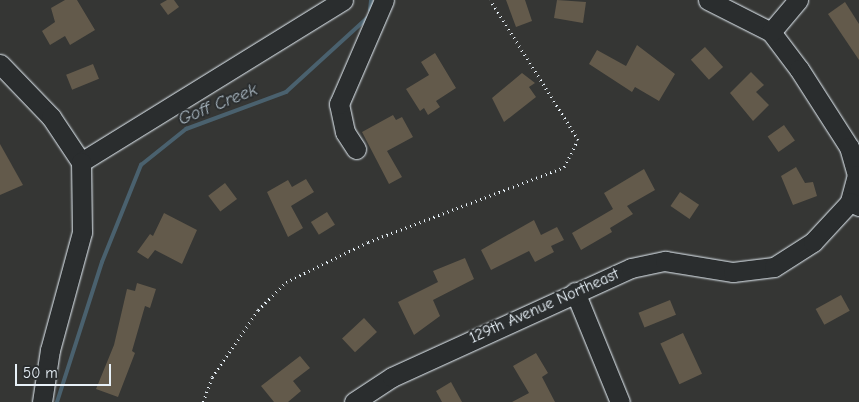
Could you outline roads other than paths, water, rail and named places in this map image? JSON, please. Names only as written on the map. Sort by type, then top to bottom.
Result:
[{"type":"street","points":[[81,162],[343,0]]},
{"type":"street","points":[[356,149],[345,132],[339,104],[384,0]]},
{"type":"street","points":[[708,0],[771,32],[849,147],[857,175],[854,204]]},
{"type":"street","points":[[771,32],[798,0]]},
{"type":"street","points":[[0,64],[51,117],[81,162],[82,232],[50,350],[42,402]]},
{"type":"street","name":"129th Avenue Northeast","points":[[354,402],[375,395],[575,292],[630,268],[665,261],[733,272],[774,267],[812,242],[854,204]]},
{"type":"street","points":[[575,292],[620,402]]},
{"type":"waterway","name":"Goff Creek","points":[[370,10],[371,0]]},
{"type":"waterway","name":"Goff Creek","points":[[57,402],[102,262],[141,165],[186,129],[286,92],[368,17]]}]
